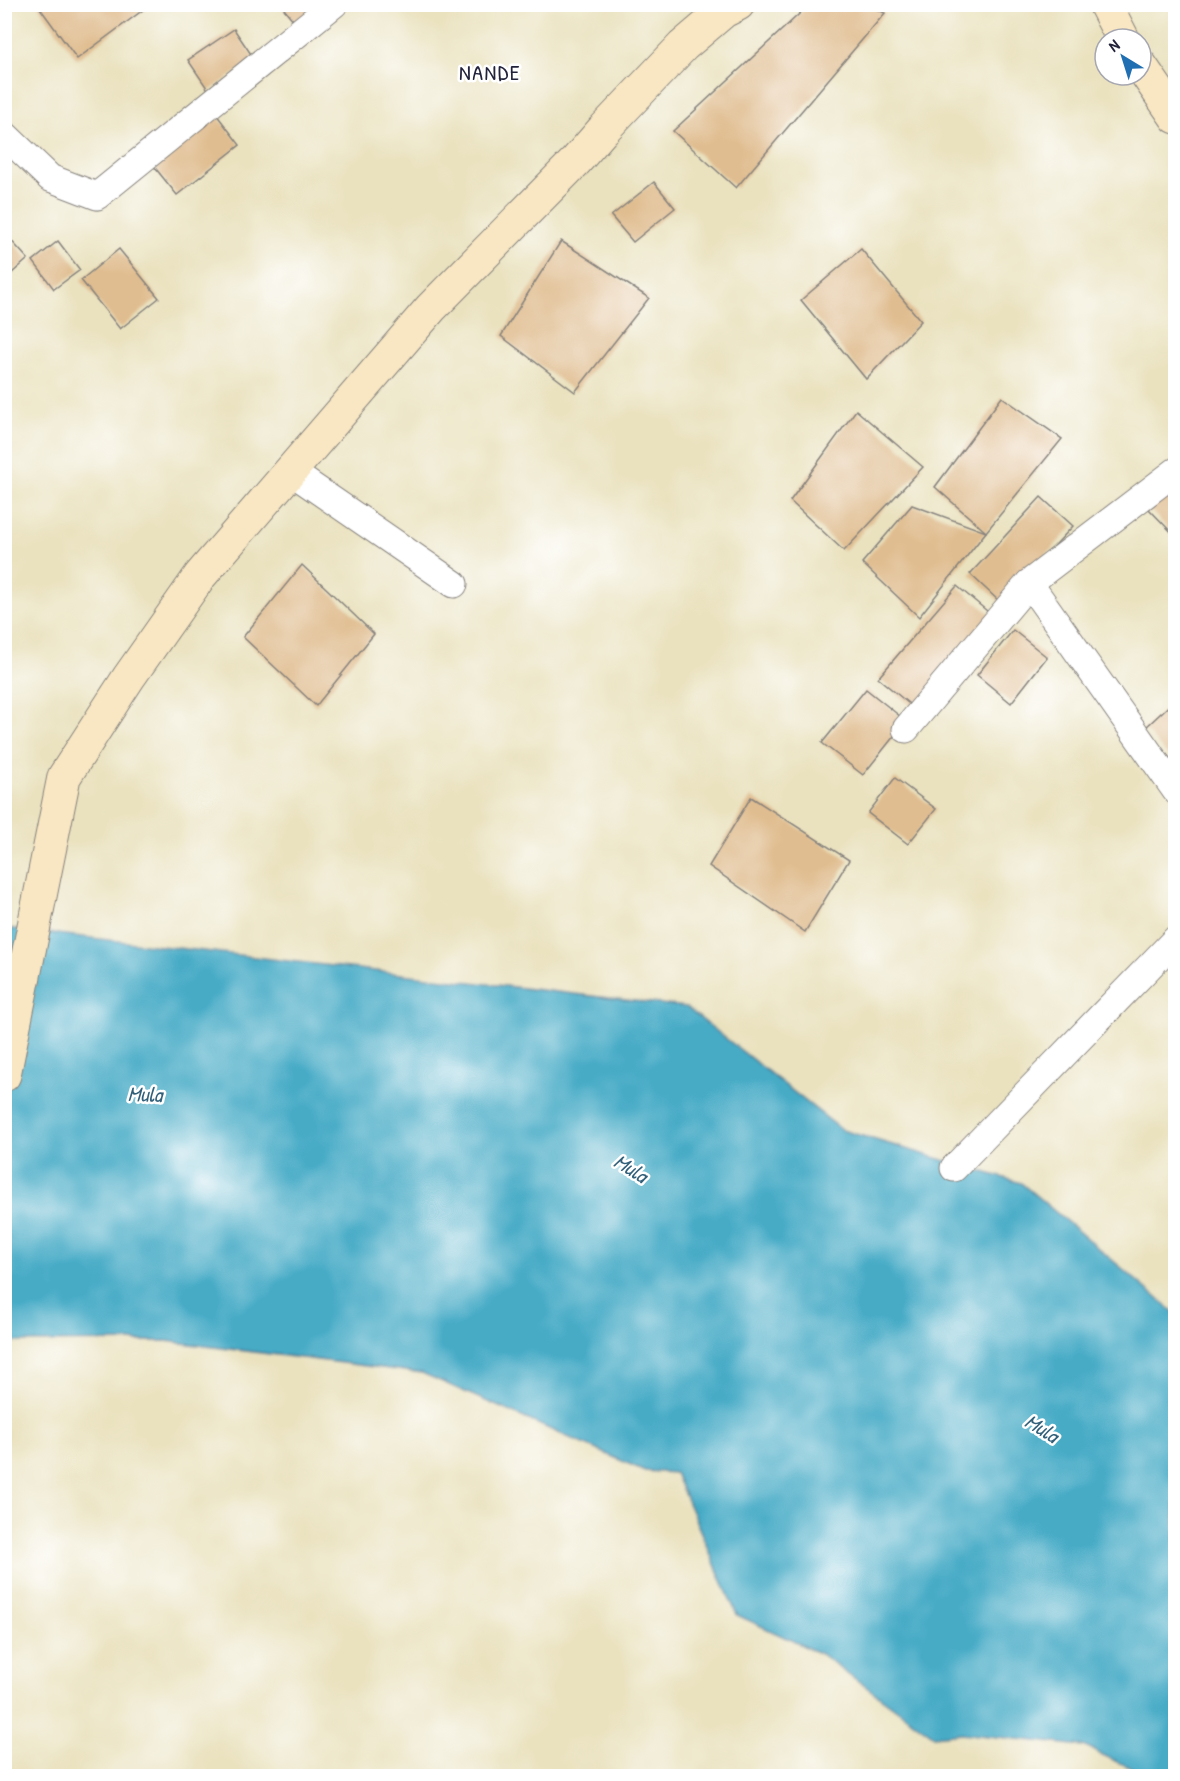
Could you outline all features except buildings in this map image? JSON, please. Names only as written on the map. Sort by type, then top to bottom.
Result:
[{"type":"street","points":[[4,134],[50,178],[97,196],[334,4]]},
{"type":"street","points":[[4,1075],[64,777],[129,676],[200,576],[431,308],[576,162],[603,130],[683,46],[724,11],[738,4]]},
{"type":"street","points":[[1105,4],[1117,27]]},
{"type":"street","points":[[1153,83],[1176,117]]},
{"type":"street","points":[[290,471],[454,584]]},
{"type":"street","points":[[906,729],[1029,584],[1176,471]]},
{"type":"street","points":[[1029,584],[1176,791]]},
{"type":"street","points":[[954,1168],[1176,939]]},
{"type":"water","name":"Mula","points":[[5,928],[686,1007],[842,1130],[1021,1183],[1175,1313],[1175,1776],[1149,1776],[1083,1746],[961,1733],[934,1736],[821,1654],[737,1615],[675,1473],[645,1471],[422,1373],[166,1341],[5,1342]]},
{"type":"district","name":"NANDE","points":[[490,72]]}]
